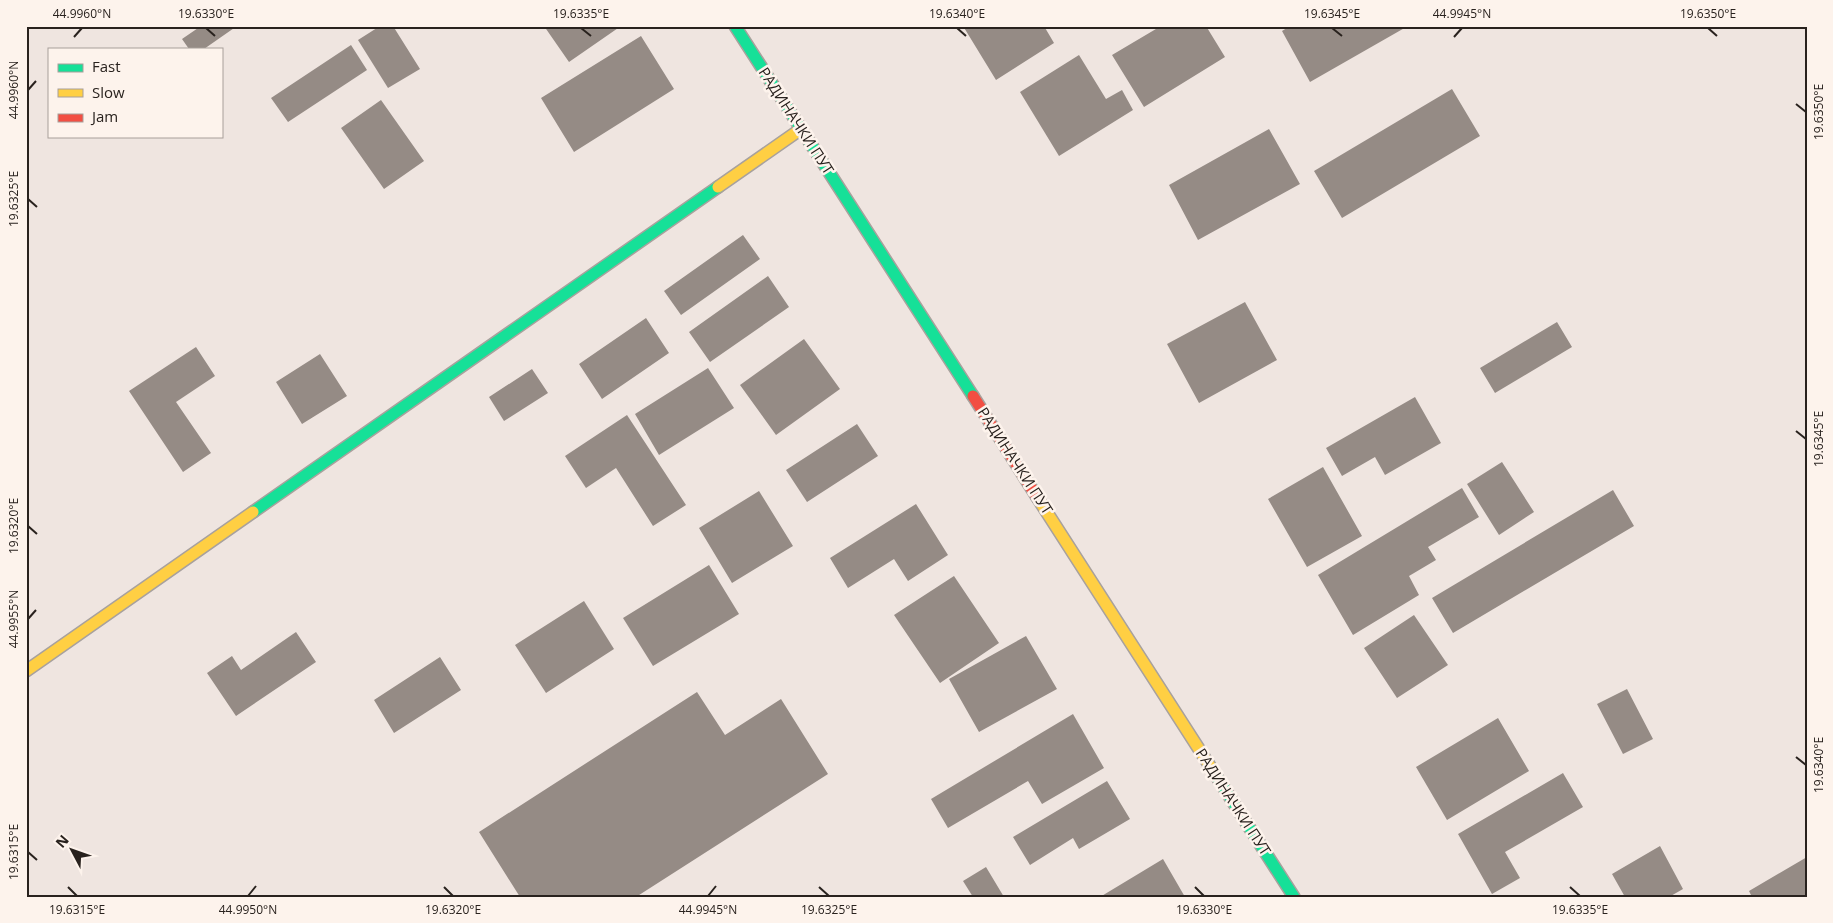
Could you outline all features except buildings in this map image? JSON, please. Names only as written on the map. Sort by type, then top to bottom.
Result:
[{"type":"street","name":"РАДИНАЧКИ ПУТ","points":[[735,26],[1294,897]]},
{"type":"street","points":[[26,671],[801,129]]},
{"type":"traffic: fast","points":[[735,26],[973,396]]},
{"type":"traffic: fast","points":[[253,512],[718,187]]},
{"type":"traffic: fast","points":[[1215,774],[1294,897]]},
{"type":"traffic: slow","points":[[718,187],[801,129]]},
{"type":"traffic: slow","points":[[1037,497],[1215,774]]},
{"type":"traffic: slow","points":[[26,671],[253,512]]},
{"type":"traffic: jam","points":[[973,396],[1037,497]]}]
